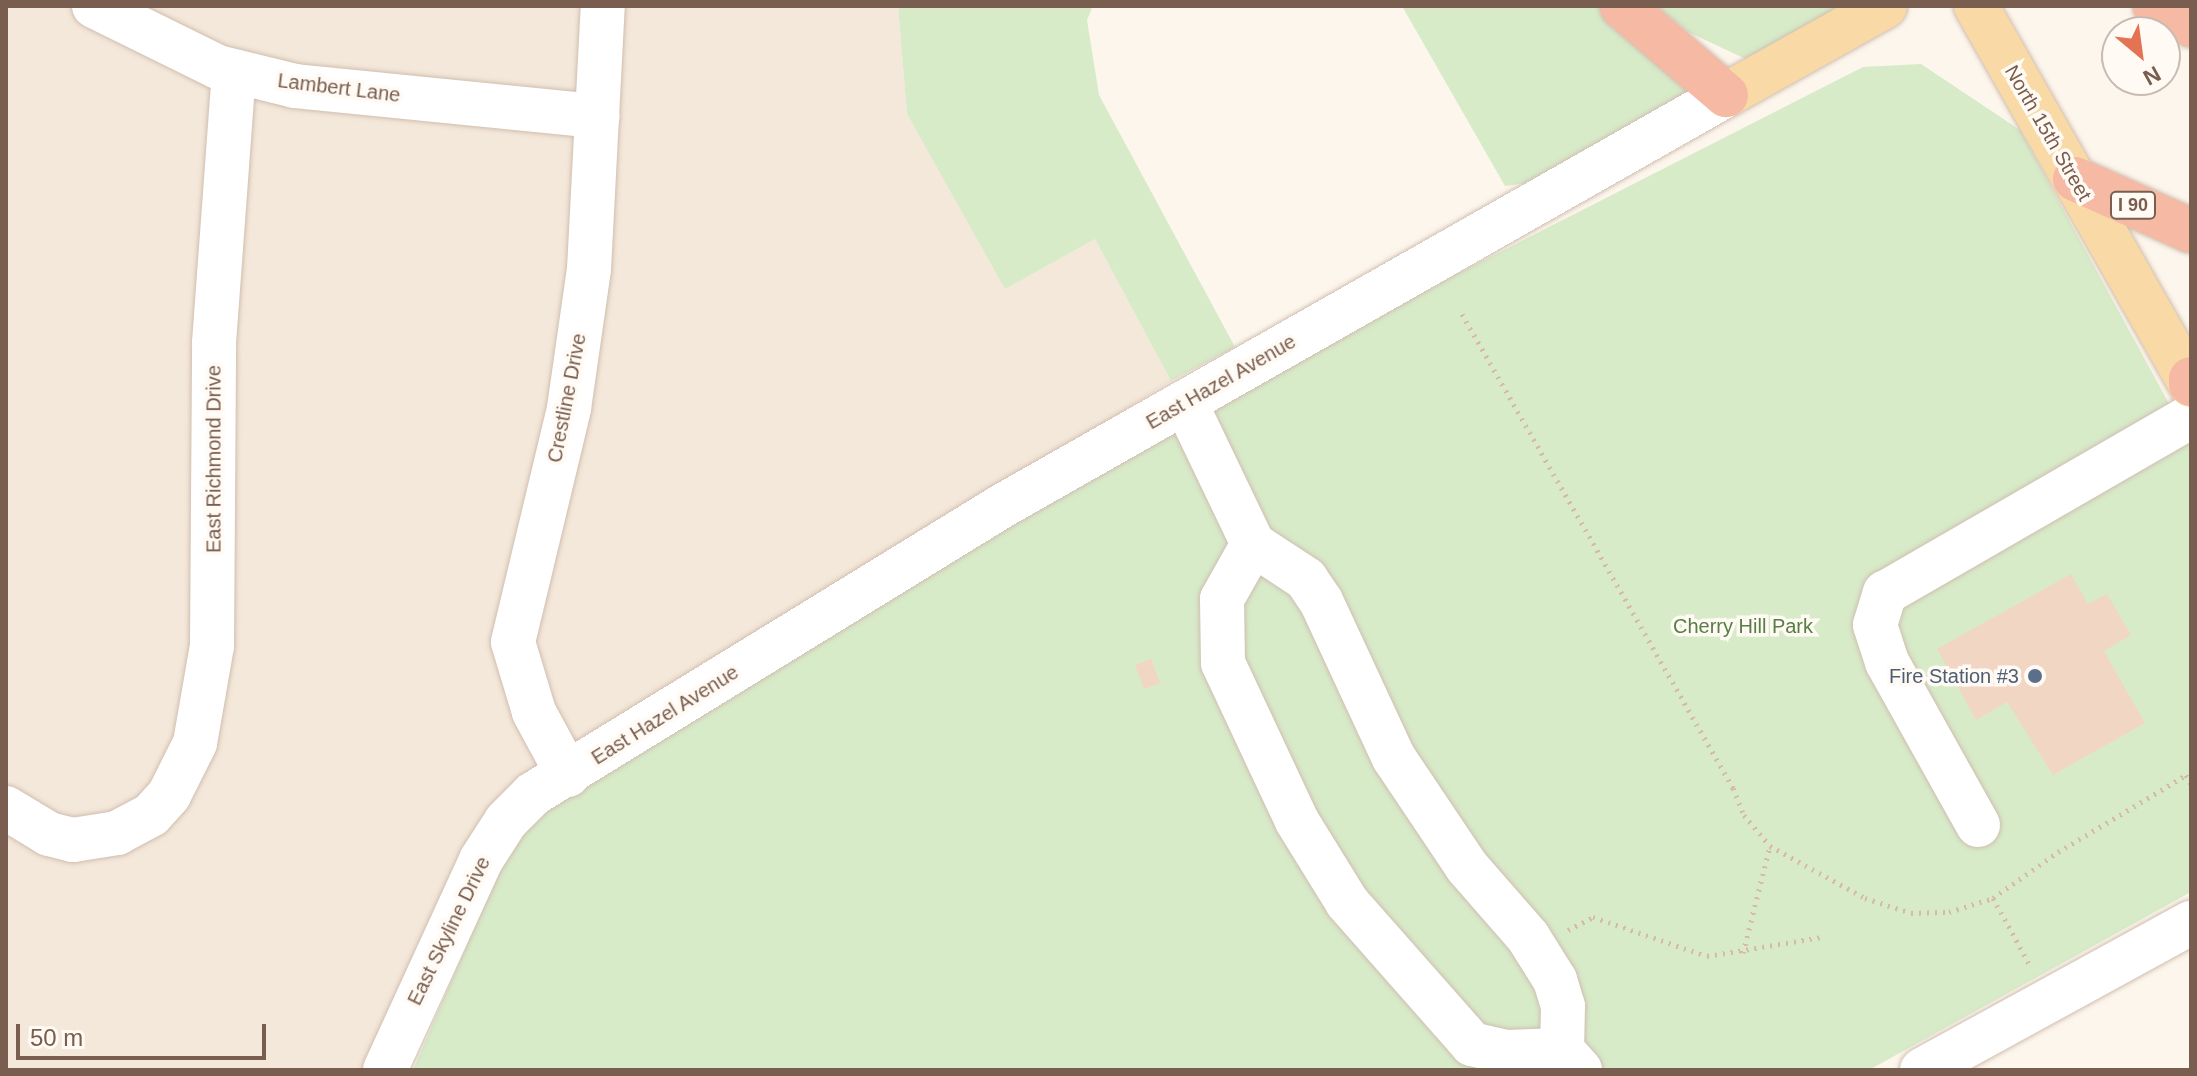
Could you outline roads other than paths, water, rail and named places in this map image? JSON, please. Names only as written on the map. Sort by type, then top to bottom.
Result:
[{"type":"highway","points":[[1622,6],[1726,95]]},
{"type":"highway","points":[[2155,6],[2191,25]]},
{"type":"highway","name":"I 90","points":[[2075,179],[2191,231]]},
{"type":"main road","name":"East Hazel Avenue","points":[[1726,95],[1885,6]]},
{"type":"main road","name":"North 15th Street","points":[[1976,6],[2191,383]]},
{"type":"street","name":"Lambert Lane","points":[[94,6],[234,72],[295,86],[598,116]]},
{"type":"street","name":"Crestline Drive","points":[[568,775],[529,700],[513,642],[569,408],[589,269],[603,6]]},
{"type":"street","name":"East Richmond Drive","points":[[6,808],[49,834],[73,840],[99,839],[137,823],[169,795],[190,760],[208,683],[215,541],[214,343],[234,72]]},
{"type":"street","name":"East Hazel Avenue","points":[[568,775],[1002,506],[1726,95]]},
{"type":"street","points":[[1185,402],[1253,544],[1306,579],[1394,758],[1467,867],[1539,954],[1563,1006],[1571,1060],[1506,1052],[1472,1044],[1347,902],[1297,821],[1223,663],[1222,599],[1253,544]]},
{"type":"street","points":[[1978,825],[1887,662],[1875,625],[1885,593],[2191,416]]},
{"type":"street","name":"East Skyline Drive","points":[[385,1070],[481,860],[519,807],[568,775]]},
{"type":"street","points":[[1922,1070],[2191,923]]},
{"type":"place","name":"Fire Station #3","points":[[2035,676]]},
{"type":"park label","name":"Cherry Hill Park","points":[[1743,626]]}]
